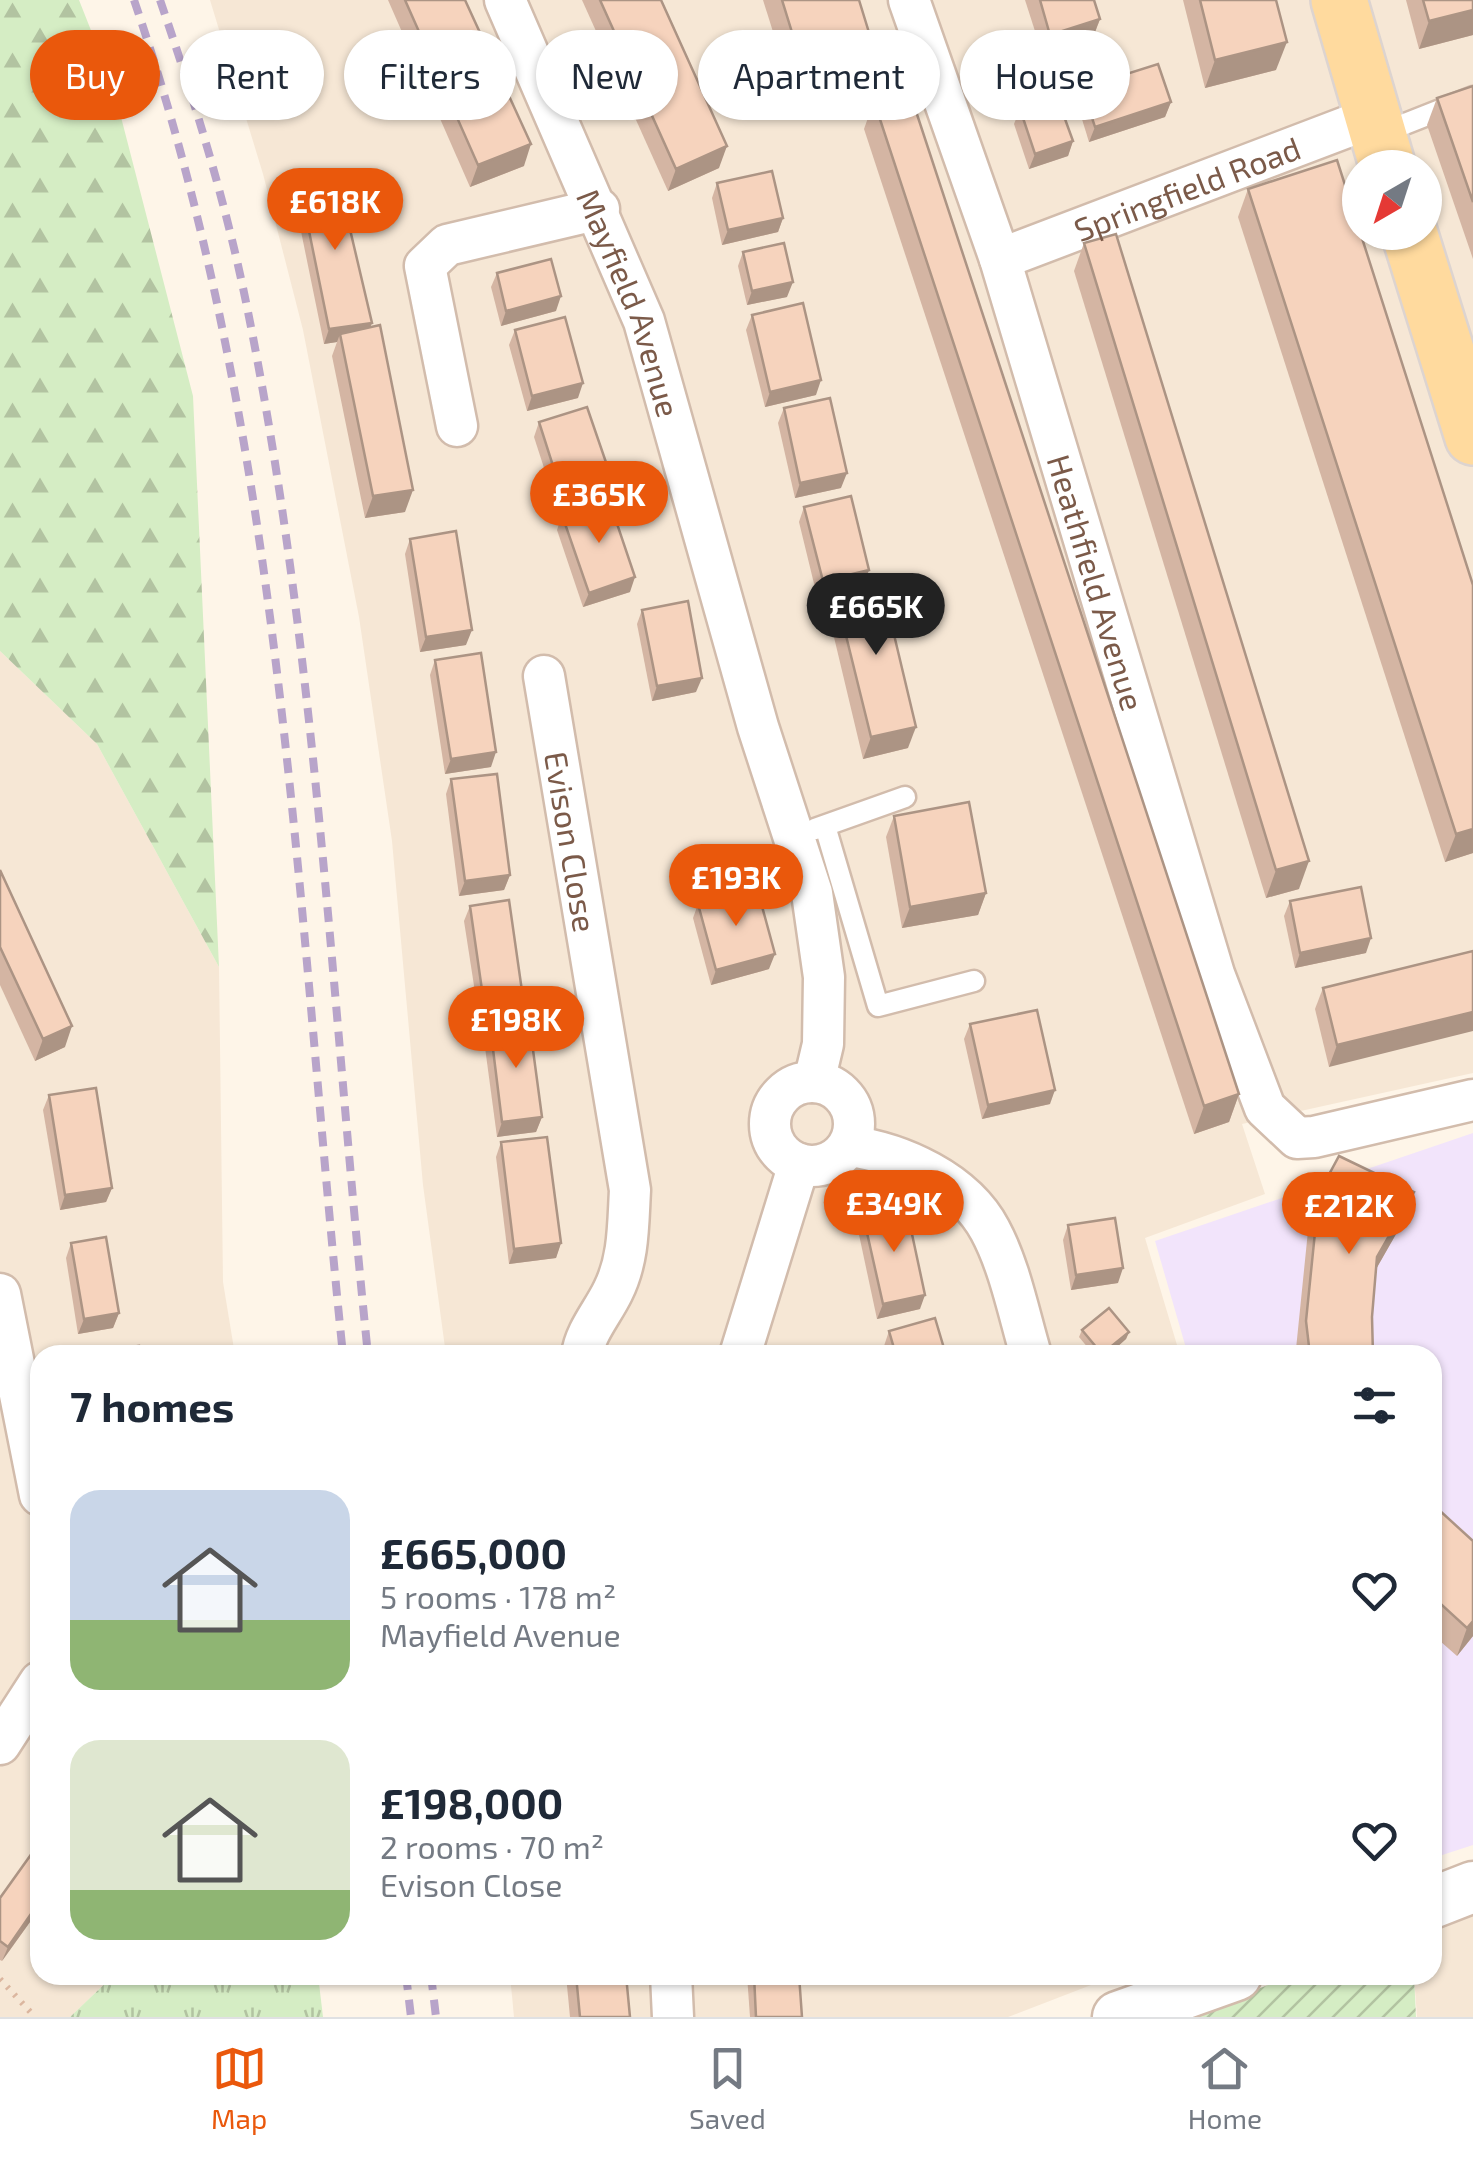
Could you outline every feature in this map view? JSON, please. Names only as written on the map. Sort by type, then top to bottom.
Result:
[{"type":"main road","points":[[1339,0],[1380,140]]},
{"type":"main road","points":[[1415,250],[1473,437]]},
{"type":"street","name":"Mayfield Avenue","points":[[505,0],[599,209],[644,322],[758,727],[809,831],[812,893],[824,977],[824,1044],[814,1082]]},
{"type":"street","name":"Heathfield Avenue","points":[[910,0],[1000,259],[1214,974],[1264,1108],[1297,1138],[1473,1100]]},
{"type":"street","name":"Springfield Road","points":[[1000,259],[1380,140]]},
{"type":"street","points":[[457,426],[425,266],[446,246],[599,209]]},
{"type":"street","name":"Evison Close","points":[[544,676],[630,1190],[628,1246],[615,1289],[584,1345]]},
{"type":"street","points":[[814,1082],[842,1095],[854,1122],[849,1146],[827,1164],[799,1164],[776,1146],[770,1119],[783,1094],[814,1082]]},
{"type":"street","points":[[849,1146],[906,1160],[954,1189],[990,1228],[1028,1345]]},
{"type":"street","points":[[743,1345],[799,1164]]},
{"type":"street","points":[[1,1306],[30,1446]]},
{"type":"street","points":[[0,1744],[30,1698]]},
{"type":"street","points":[[1442,1899],[1473,1887]]},
{"type":"street","points":[[671,1985],[673,2017]]},
{"type":"street","points":[[1118,2017],[1208,1985]]},
{"type":"lane","points":[[1380,140],[1473,97]]},
{"type":"lane","points":[[905,798],[809,831],[878,1006],[974,981]]},
{"type":"path","points":[[0,1979],[35,2017]]},
{"type":"shaded area","points":[[210,0],[1473,0],[1473,1073],[1242,1124],[1265,1194],[1145,1238],[1177,1345],[445,1345],[423,1185],[392,841],[359,617],[303,330],[247,120],[324,120],[324,30],[219,30]]},
{"type":"shaded area","points":[[0,651],[97,744],[219,967],[223,1282],[233,1345],[30,1345],[30,1985],[104,1985],[70,2017],[0,2017]]},
{"type":"shaded area","points":[[1473,1133],[1473,1845],[1442,1855],[1442,1345],[1185,1345],[1155,1241]]},
{"type":"shaded area","points":[[1473,1911],[1473,2017],[1417,2017],[1415,1985],[1442,1985],[1442,1921]]},
{"type":"shaded area","points":[[511,1985],[1091,1985],[1008,2017],[514,2017]]},
{"type":"green space","points":[[0,0],[79,0],[91,30],[30,30],[30,120],[122,120],[193,396],[219,967],[97,744],[0,651]]},
{"type":"green space","points":[[104,1985],[319,1985],[323,2017],[70,2017]]},
{"type":"green space","points":[[1268,1985],[1414,1985],[1416,2017],[1184,2017]]},
{"type":"building","points":[[405,0],[465,0],[479,30],[418,30]]},
{"type":"building","points":[[600,0],[661,0],[675,30],[613,30]]},
{"type":"building","points":[[782,0],[859,0],[868,30],[791,30]]},
{"type":"building","points":[[1040,0],[1094,0],[1100,19],[1066,30],[1049,30]]},
{"type":"building","points":[[1200,0],[1276,0],[1287,42],[1215,60]]},
{"type":"building","points":[[1423,0],[1473,0],[1473,10],[1429,21]]},
{"type":"building","points":[[678,38],[698,82],[698,120],[715,120],[727,146],[676,169],[654,120],[678,120]]},
{"type":"building","points":[[1158,64],[1171,102],[1130,115],[1130,73]]},
{"type":"building","points":[[1473,86],[1473,202],[1437,98]]},
{"type":"building","points":[[516,111],[531,144],[478,165],[458,120],[516,120]]},
{"type":"building","points":[[880,120],[919,120],[1239,1094],[1204,1106]]},
{"type":"building","points":[[1024,120],[1065,120],[1073,141],[1035,154]]},
{"type":"building","points":[[1093,120],[1116,120],[1095,127]]},
{"type":"building","points":[[1337,160],[1342,176],[1342,250],[1366,250],[1473,585],[1473,829],[1456,834],[1248,189]]},
{"type":"building","points":[[772,171],[783,218],[728,230],[717,183]]},
{"type":"building","points":[[337,174],[372,323],[329,329],[299,182]]},
{"type":"building","points":[[1116,234],[1309,861],[1276,870],[1084,243]]},
{"type":"building","points":[[784,243],[793,282],[752,291],[743,252]]},
{"type":"building","points":[[551,259],[561,296],[506,311],[497,273]]},
{"type":"building","points":[[803,303],[821,380],[770,392],[752,315]]},
{"type":"building","points":[[565,317],[583,383],[532,396],[515,330]]},
{"type":"building","points":[[380,325],[413,490],[373,496],[340,334]]},
{"type":"building","points":[[830,398],[847,473],[800,483],[784,408]]},
{"type":"building","points":[[587,407],[610,474],[561,491],[539,422]]},
{"type":"building","points":[[851,496],[869,570],[823,581],[804,507]]},
{"type":"building","points":[[609,500],[635,577],[589,593],[562,515]]},
{"type":"building","points":[[456,531],[472,630],[426,637],[410,539]]},
{"type":"building","points":[[881,580],[916,727],[871,737],[835,591]]},
{"type":"building","points":[[688,601],[702,678],[657,686],[642,610]]},
{"type":"building","points":[[481,653],[496,752],[451,759],[435,660]]},
{"type":"building","points":[[497,774],[510,875],[465,881],[451,779]]},
{"type":"building","points":[[969,802],[986,893],[910,907],[894,816]]},
{"type":"building","points":[[0,870],[72,1026],[43,1039],[0,947]]},
{"type":"building","points":[[1361,887],[1371,938],[1300,953],[1290,901]]},
{"type":"building","points":[[757,888],[775,954],[716,970],[698,904]]},
{"type":"building","points":[[509,900],[523,998],[484,1004],[470,906]]},
{"type":"building","points":[[1473,951],[1473,1012],[1337,1045],[1323,988]]},
{"type":"building","points":[[1037,1010],[1055,1090],[988,1105],[970,1024]]},
{"type":"building","points":[[529,1020],[542,1117],[502,1122],[490,1025]]},
{"type":"building","points":[[96,1088],[112,1188],[65,1195],[49,1095]]},
{"type":"building","points":[[547,1137],[561,1243],[514,1249],[501,1142]]},
{"type":"building","points":[[1339,1156],[1414,1192],[1377,1257],[1373,1345],[1309,1345],[1306,1321],[1319,1193]]},
{"type":"building","points":[[906,1206],[925,1295],[883,1304],[863,1215]]},
{"type":"building","points":[[1115,1218],[1123,1268],[1076,1275],[1068,1225]]},
{"type":"building","points":[[106,1237],[119,1313],[84,1319],[71,1243]]},
{"type":"building","points":[[1109,1308],[1129,1332],[1113,1345],[1094,1345],[1082,1330]]},
{"type":"building","points":[[935,1318],[943,1345],[893,1345],[889,1331]]},
{"type":"building","points":[[1442,1513],[1473,1541],[1473,1621],[1467,1628],[1442,1605]]},
{"type":"building","points":[[30,1856],[30,1915],[8,1947],[0,1941],[0,1898]]},
{"type":"building","points":[[577,1985],[627,1985],[630,2017],[580,2017]]},
{"type":"building","points":[[754,1985],[800,1985],[802,2017],[756,2017]]},
{"type":"railway","points":[[134,0],[184,164],[223,331],[253,500],[296,841],[342,1345]]},
{"type":"railway","points":[[160,0],[198,116],[230,233],[271,441],[307,701],[367,1345]]},
{"type":"railway","points":[[407,1985],[411,2017]]},
{"type":"railway","points":[[432,1985],[436,2017]]}]
